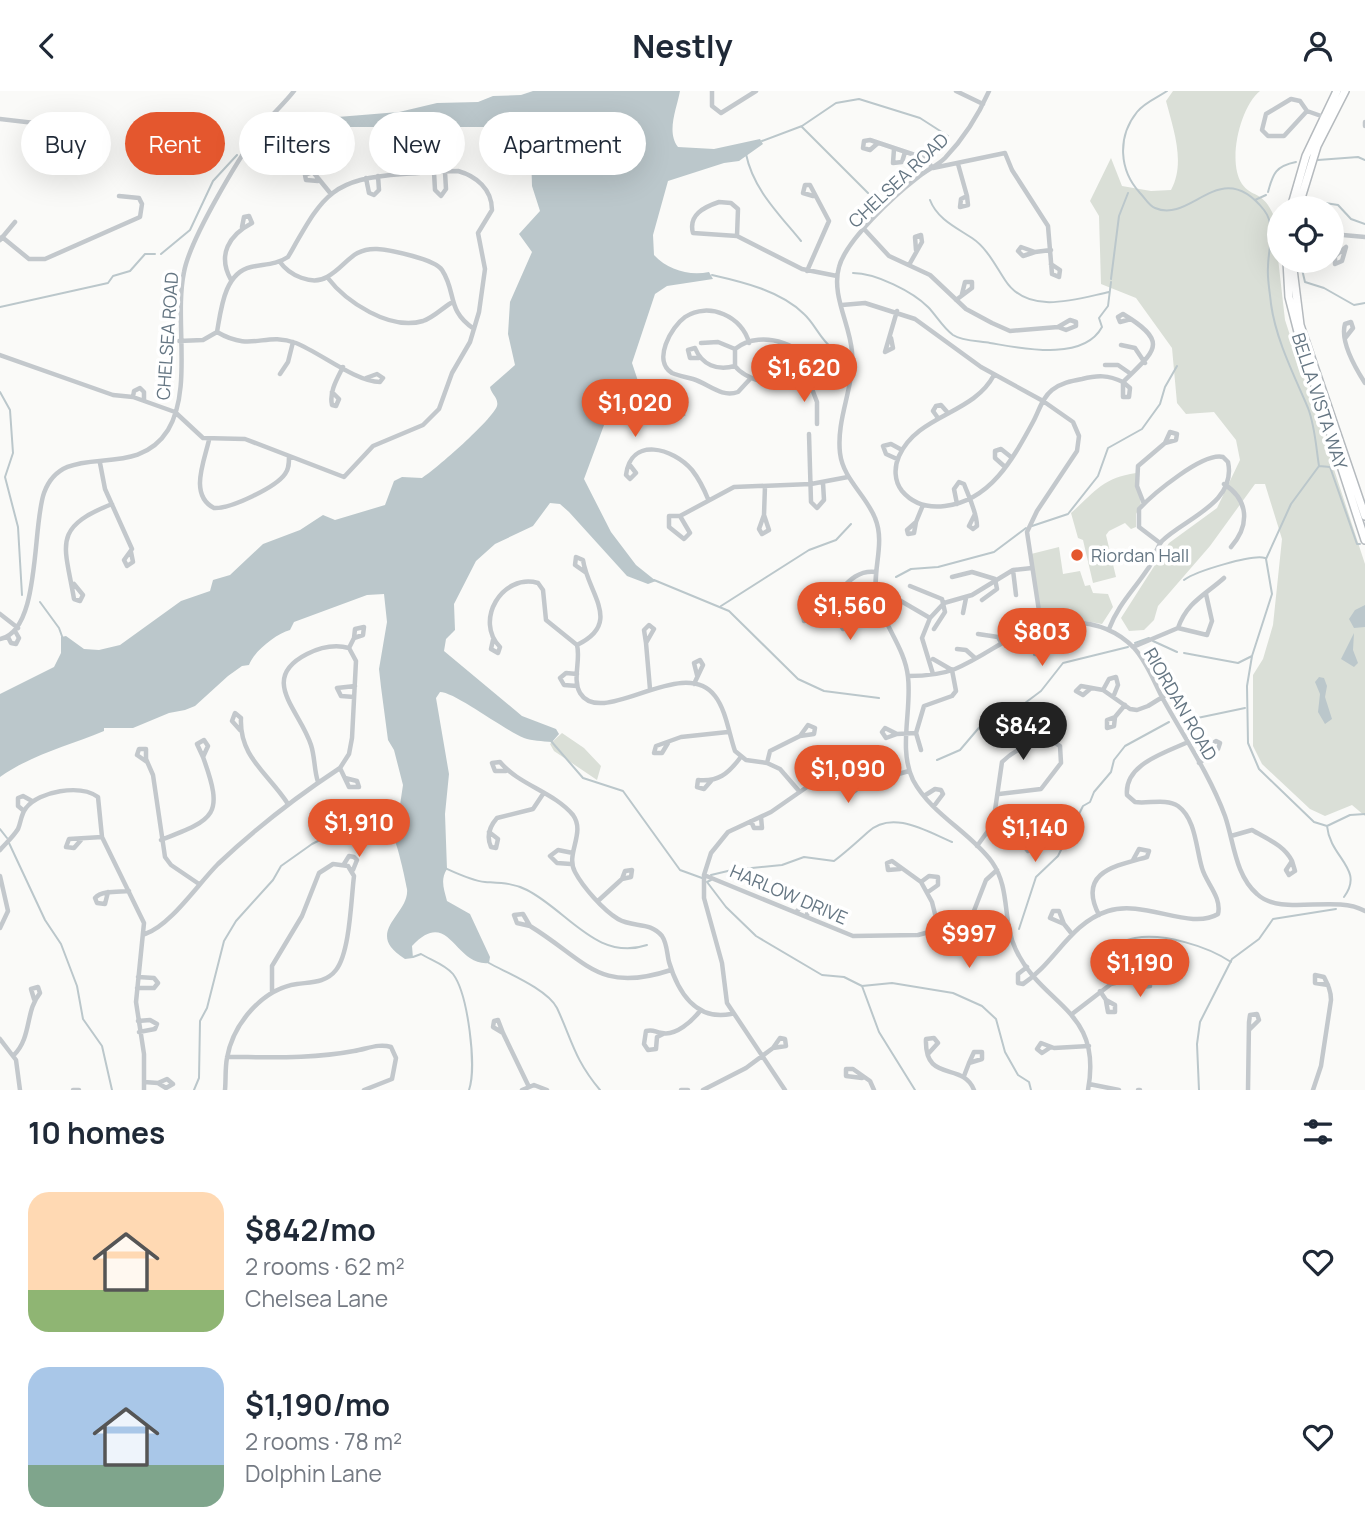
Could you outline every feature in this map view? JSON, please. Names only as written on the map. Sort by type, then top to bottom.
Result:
[{"type":"main road","points":[[1294,196],[1300,172],[1337,91]]},
{"type":"main road","points":[[1302,196],[1317,146],[1345,91]]},
{"type":"main road","name":"BELLA VISTA WAY","points":[[1288,273],[1294,319],[1365,540]]},
{"type":"main road","name":"BELLA VISTA WAY","points":[[1294,273],[1300,325],[1365,516]]},
{"type":"street","name":"CHELSEA ROAD","points":[[16,629],[32,580],[39,510],[47,486],[56,472],[70,464],[100,463],[150,449],[169,429],[175,412],[180,364],[181,289],[191,250],[250,144],[293,91]]},
{"type":"street","points":[[712,91],[712,106],[721,113],[756,91]]},
{"type":"street","points":[[956,91],[983,104]]},
{"type":"street","name":"CHELSEA ROAD","points":[[837,276],[843,257],[865,230],[963,137],[989,91]]},
{"type":"street","points":[[1307,111],[1284,136],[1268,136],[1262,130],[1266,114],[1280,103],[1291,99],[1300,101],[1307,111],[1324,117]]},
{"type":"street","points":[[0,118],[21,121]]},
{"type":"street","points":[[878,143],[924,158],[933,168],[1005,152],[1012,170],[1048,226],[1051,264]]},
{"type":"street","points":[[894,149],[893,163],[902,162],[905,152]]},
{"type":"street","points":[[958,164],[967,196]]},
{"type":"street","points":[[0,355],[113,395],[144,400],[175,412],[196,434],[209,440],[245,439],[344,477],[373,446],[423,425],[439,409],[474,329],[485,269],[478,233],[492,205],[482,184],[465,174]]},
{"type":"street","points":[[217,332],[221,306],[232,280],[247,268],[280,262],[288,257],[309,220],[331,194],[351,181],[392,175]]},
{"type":"street","points":[[433,175],[435,190],[442,196],[445,193],[444,175]]},
{"type":"street","points":[[366,178],[369,193],[374,195],[379,190],[378,176]]},
{"type":"street","points":[[318,181],[331,194]]},
{"type":"street","points":[[15,222],[1,238],[29,259],[45,258],[140,216],[142,204],[139,198],[120,196]]},
{"type":"street","points":[[807,271],[829,221],[827,212],[813,196]]},
{"type":"street","points":[[737,236],[739,213],[731,203],[719,202],[702,209],[691,225],[693,233],[698,236],[717,233],[737,236],[807,271],[837,276],[852,349],[853,371],[840,430],[839,451],[848,477],[877,524],[878,600],[900,647],[908,676],[909,771],[925,796],[977,846],[997,870],[1005,890],[1013,943],[1027,967],[1072,1014],[1088,1046],[1089,1087],[1119,1090]]},
{"type":"street","points":[[232,280],[225,268],[225,253],[231,239],[242,227]]},
{"type":"street","points":[[865,230],[889,256],[930,275],[976,315],[1010,331],[1058,327]]},
{"type":"street","points":[[1344,234],[1365,237]]},
{"type":"street","points":[[1346,247],[1348,234]]},
{"type":"street","points":[[280,262],[295,275],[319,279],[327,277],[359,251],[387,250],[439,267],[451,303],[459,317],[474,329]]},
{"type":"street","points":[[909,265],[916,250]]},
{"type":"street","points":[[1035,251],[1051,250]]},
{"type":"street","points":[[327,277],[346,297],[396,321],[428,320],[451,303]]},
{"type":"street","points":[[956,300],[962,294]]},
{"type":"street","points":[[842,305],[865,303],[897,311],[926,324],[957,351],[994,376],[1043,401],[1073,422],[1080,443],[1064,473],[1029,524],[1027,544],[1041,624]]},
{"type":"street","points":[[891,338],[897,311]]},
{"type":"street","points":[[749,343],[744,327],[735,320],[715,312],[698,312],[684,318],[674,328],[664,354],[666,365],[672,373],[721,392],[738,392],[750,379]]},
{"type":"street","points":[[994,376],[980,396],[917,432],[902,450],[897,459],[895,474],[899,487],[906,496],[935,508],[970,501],[989,487],[1011,457],[1043,401],[1057,387],[1079,379],[1110,376],[1123,382],[1151,356],[1150,334],[1131,319]]},
{"type":"street","points":[[179,341],[203,339],[217,332]]},
{"type":"street","points":[[217,332],[239,343],[276,339],[293,342],[366,378]]},
{"type":"street","points":[[1346,337],[1353,361],[1365,383]]},
{"type":"street","points":[[701,343],[718,342],[735,349],[749,343],[770,340],[795,348],[811,357],[821,374]]},
{"type":"street","points":[[280,374],[288,362],[293,342]]},
{"type":"street","points":[[1121,345],[1135,348],[1145,363]]},
{"type":"street","points":[[735,349],[735,366]]},
{"type":"street","points":[[699,358],[717,367],[735,366],[750,379],[791,386],[821,374],[843,369],[853,371]]},
{"type":"street","points":[[1105,365],[1118,365],[1131,374]]},
{"type":"street","points":[[332,392],[342,367]]},
{"type":"street","points":[[809,381],[817,402],[817,424]]},
{"type":"street","points":[[133,397],[134,391],[140,388],[144,393],[144,400]]},
{"type":"street","points":[[938,418],[933,411],[936,406],[941,405],[948,413]]},
{"type":"street","points":[[809,434],[811,504],[817,508],[824,500],[823,482]]},
{"type":"street","points":[[209,440],[200,487],[203,497],[214,509],[239,503],[282,478],[288,471],[289,457]]},
{"type":"street","points":[[1144,504],[1137,486],[1138,466],[1165,443]]},
{"type":"street","points":[[897,459],[886,454],[883,446],[891,444],[902,450]]},
{"type":"street","points":[[1004,465],[995,458],[995,451],[1001,449],[1011,457]]},
{"type":"street","points":[[629,464],[642,450],[671,454],[692,470],[708,499]]},
{"type":"street","points":[[1109,629],[1120,603],[1147,571],[1160,543],[1205,512],[1223,487],[1228,476],[1228,462],[1217,456],[1174,479],[1144,504],[1137,515],[1139,527],[1160,543]]},
{"type":"street","points":[[100,463],[105,489],[131,552]]},
{"type":"street","points":[[680,516],[690,533],[687,538],[680,538],[667,524],[669,516],[680,516],[734,487],[811,484],[848,477]]},
{"type":"street","points":[[957,505],[954,489],[958,482],[964,484],[975,514]]},
{"type":"street","points":[[764,515],[765,485]]},
{"type":"street","points":[[1223,487],[1235,493],[1244,505],[1245,524],[1240,537],[1231,547]]},
{"type":"street","points":[[74,584],[65,556],[73,524],[112,504]]},
{"type":"street","points":[[916,522],[923,505]]},
{"type":"street","points":[[931,675],[931,661],[922,638],[930,618],[944,603],[966,598],[1013,570],[1032,568]]},
{"type":"street","points":[[1013,570],[1016,595]]},
{"type":"street","points":[[578,645],[594,636],[599,628],[600,608],[585,572]]},
{"type":"street","points":[[813,611],[827,603],[855,576],[863,572],[876,572]]},
{"type":"street","points":[[952,577],[972,572],[995,579]]},
{"type":"street","points":[[1178,628],[1196,597],[1206,594],[1224,578]]},
{"type":"street","points":[[982,600],[997,589],[995,579]]},
{"type":"street","points":[[493,641],[489,618],[495,602],[510,586],[533,582],[543,590],[547,620],[578,645]]},
{"type":"street","points":[[909,586],[937,596],[944,603],[944,615],[934,629]]},
{"type":"street","points":[[1134,649],[1178,628],[1207,635],[1212,621],[1206,594]]},
{"type":"street","points":[[894,597],[930,618]]},
{"type":"street","points":[[963,613],[966,598]]},
{"type":"street","points":[[827,603],[838,618]]},
{"type":"street","points":[[0,614],[16,629],[19,638],[16,644],[11,643],[8,637]]},
{"type":"street","points":[[1007,619],[1018,620],[1035,647]]},
{"type":"street","points":[[1071,639],[1072,622]]},
{"type":"street","name":"RIORDAN ROAD","points":[[908,676],[931,675],[952,670],[1024,629],[1041,624],[1072,622],[1109,629],[1134,649],[1152,676],[1220,803],[1240,868],[1259,896],[1278,903],[1341,904],[1365,911]]},
{"type":"street","points":[[0,639],[8,637],[16,629]]},
{"type":"street","points":[[978,634],[998,637],[1001,642]]},
{"type":"street","points":[[349,648],[354,638]]},
{"type":"street","points":[[646,643],[650,689]]},
{"type":"street","points":[[145,934],[160,927],[198,884],[288,804],[340,768],[351,748],[356,661],[349,648],[340,645],[316,649],[289,664],[285,673],[286,695],[312,745],[318,782]]},
{"type":"street","points":[[578,645],[577,686],[583,697],[601,705],[650,689],[694,684],[714,694],[740,758]]},
{"type":"street","points":[[957,649],[975,657]]},
{"type":"street","points":[[922,750],[916,733],[924,706],[952,696],[956,691],[952,670],[931,661]]},
{"type":"street","points":[[577,674],[563,674],[560,678],[564,685],[577,686]]},
{"type":"street","points":[[1090,689],[1103,690],[1125,705],[1137,709],[1163,698],[1169,692],[1163,677],[1158,674],[1152,676]]},
{"type":"street","points":[[694,684],[697,675]]},
{"type":"street","points":[[1103,690],[1109,679],[1116,677],[1118,685],[1114,695]]},
{"type":"street","points":[[354,697],[341,696],[337,688],[355,686]]},
{"type":"street","points":[[1115,717],[1125,705]]},
{"type":"street","points":[[240,730],[248,755],[269,777],[288,804]]},
{"type":"street","points":[[668,743],[681,737],[728,732]]},
{"type":"street","points":[[897,734],[916,733]]},
{"type":"street","points":[[767,763],[770,751],[800,736]]},
{"type":"street","points":[[977,846],[993,824],[999,794],[1000,767],[1010,755],[1048,741],[1060,745],[1061,763],[1041,789],[999,794]]},
{"type":"street","points":[[1027,967],[1018,974],[1018,983],[1023,984],[1035,975],[1072,934],[1099,915],[1118,909],[1145,908],[1189,919],[1206,919],[1218,914],[1218,901],[1202,867],[1192,829],[1184,811],[1167,802],[1135,802],[1127,795],[1127,782],[1135,770],[1188,742]]},
{"type":"street","points":[[1199,763],[1212,754]]},
{"type":"street","points":[[161,840],[193,829],[210,811],[213,785],[202,757]]},
{"type":"street","points":[[740,758],[767,763],[780,769],[799,791]]},
{"type":"street","points":[[711,781],[730,772],[740,758]]},
{"type":"street","points":[[147,762],[153,775],[161,840],[168,862],[198,884]]},
{"type":"street","points":[[340,768],[345,778]]},
{"type":"street","points":[[506,771],[575,818],[578,834],[571,864],[583,883],[618,919],[654,929],[665,942],[671,969],[685,996],[700,1011],[716,1016],[731,1014]]},
{"type":"street","points":[[775,1090],[783,1088],[731,1014],[725,996],[719,951],[707,912],[704,875],[720,839],[761,817],[817,779],[877,780],[909,771]]},
{"type":"street","points":[[845,778],[845,789],[852,793],[856,790],[857,780]]},
{"type":"street","points":[[925,796],[935,789],[941,790],[943,794],[934,806]]},
{"type":"street","points":[[0,850],[17,831],[23,811],[32,801],[64,791],[95,794],[100,801],[102,837],[144,923],[145,934],[137,988],[139,1032],[144,1053],[144,1090]]},
{"type":"street","points":[[489,832],[497,818],[533,809],[543,794]]},
{"type":"street","points":[[23,811],[18,806],[18,798],[23,796],[32,801]]},
{"type":"street","points":[[751,821],[754,828],[762,828],[761,817]]},
{"type":"street","points":[[993,824],[1020,841]]},
{"type":"street","points":[[1231,836],[1252,830],[1264,839],[1280,845],[1292,861]]},
{"type":"street","points":[[81,840],[102,837]]},
{"type":"street","points":[[571,864],[557,863],[550,856],[558,850],[573,853]]},
{"type":"street","points":[[225,1090],[227,1057],[245,1019],[272,992],[325,979],[338,968],[345,947],[353,870],[357,858],[349,856],[344,864]]},
{"type":"street","points":[[1099,915],[1092,898],[1097,880],[1110,869],[1133,860]]},
{"type":"street","points":[[272,992],[272,966],[302,916],[319,873],[333,864],[344,864],[353,870]]},
{"type":"street","points":[[900,869],[922,882],[928,892],[939,930]]},
{"type":"street","points":[[971,942],[962,925],[975,913],[986,880],[997,870]]},
{"type":"street","name":"HARLOW DRIVE","points":[[704,875],[797,911],[846,934],[862,937],[906,936],[962,925]]},
{"type":"street","points":[[922,882],[929,876],[939,877],[938,885],[928,892]]},
{"type":"street","points":[[0,928],[8,911],[1,879]]},
{"type":"street","points":[[599,900],[622,880]]},
{"type":"street","points":[[108,893],[129,891]]},
{"type":"street","points":[[797,911],[804,904],[808,906],[807,916]]},
{"type":"street","points":[[1063,924],[1072,934]]},
{"type":"street","points":[[530,926],[603,977],[632,980],[671,969]]},
{"type":"street","points":[[137,988],[154,988],[158,983],[154,978],[138,977]]},
{"type":"street","points":[[1072,1014],[1111,984],[1135,978]]},
{"type":"street","points":[[1313,1090],[1321,1066],[1331,1000],[1328,985]]},
{"type":"street","points":[[1100,991],[1106,1000]]},
{"type":"street","points":[[14,1055],[25,1041],[34,999]]},
{"type":"street","points":[[663,1034],[652,1029],[646,1031],[644,1044],[648,1050],[656,1049],[657,1037],[687,1025],[700,1011]]},
{"type":"street","points":[[138,1021],[150,1020],[157,1024],[155,1029],[139,1032]]},
{"type":"street","points":[[1248,1090],[1249,1030]]},
{"type":"street","points":[[503,1033],[529,1087]]},
{"type":"street","points":[[0,1039],[14,1055],[20,1090]]},
{"type":"street","points":[[227,1057],[296,1057],[384,1045],[391,1047],[396,1058],[392,1079],[364,1090]]},
{"type":"street","points":[[1051,1047],[1088,1046]]},
{"type":"street","points":[[703,1090],[761,1058],[773,1048]]},
{"type":"street","points":[[928,1053],[936,1068],[964,1076],[974,1090]]},
{"type":"street","points":[[964,1076],[969,1063]]},
{"type":"street","points":[[862,1077],[870,1081],[874,1090]]},
{"type":"street","points":[[144,1082],[158,1083]]},
{"type":"street","points":[[522,1090],[539,1086],[547,1090]]},
{"type":"street","points":[[73,1090],[79,1090]]},
{"type":"street","points":[[681,1090],[688,1090]]},
{"type":"shaded area","points":[[533,91],[680,91],[673,127],[678,147],[714,149],[760,139],[763,144],[739,161],[724,163],[668,181],[653,235],[654,255],[679,271],[709,272],[713,279],[667,286],[655,294],[632,363],[640,387],[686,415],[670,418],[628,409],[607,417],[584,479],[611,532],[636,565],[656,581],[648,584],[627,576],[569,512],[560,504],[550,503],[533,526],[495,544],[476,561],[454,604],[455,630],[446,639],[444,651],[522,716],[556,729],[559,734],[552,742],[524,738],[457,698],[440,692],[436,698],[449,774],[445,814],[447,869],[443,881],[444,889],[447,901],[470,914],[490,957],[489,963],[477,962],[444,935],[435,932],[425,935],[412,946],[413,958],[405,959],[393,949],[388,940],[388,932],[406,898],[407,889],[395,841],[384,822],[400,805],[403,785],[394,750],[388,740],[379,669],[387,622],[384,594],[367,595],[294,622],[290,630],[278,635],[260,649],[249,665],[242,666],[228,676],[195,706],[133,728],[104,728],[104,731],[37,757],[0,777],[0,694],[54,667],[61,653],[61,637],[66,636],[84,649],[99,650],[120,645],[181,601],[210,591],[213,580],[230,575],[263,544],[300,530],[323,515],[335,520],[385,505],[394,481],[402,477],[422,478],[451,455],[493,413],[497,401],[490,387],[515,365],[508,334],[510,302],[532,252],[519,234],[540,211],[532,186],[532,175],[646,175],[646,112],[479,112],[479,127],[465,127],[465,112],[399,112],[437,103],[478,102],[493,96],[521,95]]},
{"type":"shaded area","points":[[1173,91],[1260,91],[1247,109],[1238,135],[1238,174],[1242,184],[1267,204],[1267,273],[1280,273],[1285,320],[1365,564],[1365,816],[1352,805],[1325,816],[1310,809],[1262,764],[1253,746],[1253,675],[1263,659],[1273,625],[1282,539],[1265,484],[1255,484],[1210,546],[1158,606],[1154,620],[1144,630],[1129,631],[1121,618],[1169,543],[1217,508],[1240,460],[1236,440],[1214,412],[1186,414],[1177,403],[1172,348],[1136,298],[1101,284],[1099,216],[1090,201],[1111,158],[1122,186],[1151,191],[1171,190],[1178,169],[1178,157],[1166,101]]},
{"type":"shaded area","points":[[369,114],[369,127],[355,127],[355,116]]},
{"type":"shaded area","points":[[768,358],[774,361],[777,367],[774,373],[768,376],[762,373],[759,367],[762,361]]},
{"type":"shaded area","points":[[1136,473],[1141,505],[1136,514],[1136,527],[1131,529],[1125,523],[1109,531],[1106,535],[1116,577],[1093,583],[1083,540],[1078,538],[1071,513],[1107,482]]},
{"type":"shaded area","points":[[1059,547],[1063,574],[1080,571],[1085,586],[1090,585],[1093,593],[1108,594],[1113,607],[1102,624],[1062,617],[1042,619],[1031,554]]},
{"type":"shaded area","points":[[1365,605],[1365,627],[1354,628],[1349,619],[1355,610]]},
{"type":"shaded area","points":[[1354,633],[1353,650],[1358,663],[1354,667],[1341,659]]},
{"type":"shaded area","points":[[1319,677],[1324,678],[1327,686],[1325,697],[1332,719],[1325,724],[1318,712],[1320,694],[1315,682]]},
{"type":"shaded area","points":[[562,733],[584,748],[601,766],[597,780],[554,751],[550,744]]},
{"type":"waterway","points":[[1167,91],[1144,105],[1126,132],[1123,153],[1128,174],[1140,193],[1155,208],[1169,210],[1220,189],[1234,189],[1248,195],[1264,210],[1271,230],[1268,276],[1273,317],[1310,415],[1319,466],[1291,504],[1266,559],[1272,594],[1252,656],[1247,686],[1248,743],[1259,769],[1314,822],[1327,826],[1350,815],[1365,814]]},
{"type":"waterway","points":[[762,141],[802,126],[836,103],[859,99],[920,118],[948,136]]},
{"type":"waterway","points":[[802,127],[868,193]]},
{"type":"waterway","points":[[746,154],[754,179],[801,241]]},
{"type":"waterway","points":[[161,254],[190,230],[213,181],[237,155]]},
{"type":"waterway","points":[[1318,160],[1358,157],[1365,160]]},
{"type":"waterway","points":[[1268,192],[1276,171],[1296,162]]},
{"type":"waterway","points":[[1111,279],[1119,216],[1128,193]]},
{"type":"waterway","points":[[1255,200],[1266,195]]},
{"type":"waterway","points":[[930,200],[942,218],[982,247],[1005,280],[1026,298],[1068,301],[1109,292]]},
{"type":"waterway","points":[[1344,211],[1351,219],[1365,224]]},
{"type":"waterway","points":[[0,307],[108,283],[113,276],[130,271],[145,254],[155,254]]},
{"type":"waterway","points":[[853,273],[894,284],[913,295],[957,337],[1018,348],[1050,350],[1081,345],[1093,338],[1102,327],[1099,318],[1108,306],[1111,282]]},
{"type":"waterway","points":[[1303,273],[1305,282],[1324,288],[1354,305],[1365,303]]},
{"type":"waterway","points":[[712,275],[749,284],[784,299],[804,314],[832,348]]},
{"type":"waterway","points":[[1032,526],[1068,514],[1098,476],[1108,448],[1142,429],[1160,404],[1165,387],[1177,366]]},
{"type":"waterway","points":[[0,392],[10,410],[13,453],[5,477],[18,527],[22,595]]},
{"type":"waterway","points":[[1319,466],[1330,467],[1357,544],[1360,544]]},
{"type":"waterway","points":[[721,606],[809,550],[836,540],[851,524]]},
{"type":"waterway","points":[[896,577],[911,569],[938,567],[994,552],[1026,528]]},
{"type":"waterway","points":[[1184,580],[1224,564],[1249,558],[1265,558]]},
{"type":"waterway","points":[[654,580],[729,611],[798,679],[824,691],[879,698]]},
{"type":"waterway","points":[[40,602],[59,628],[63,639]]},
{"type":"waterway","points":[[1135,643],[1149,638]]},
{"type":"waterway","points":[[1153,641],[1177,652]]},
{"type":"waterway","points":[[937,760],[960,750],[983,723],[1003,716],[1012,707],[1025,703],[1041,691],[1063,663],[1128,647]]},
{"type":"waterway","points":[[1184,653],[1238,663],[1252,656]]},
{"type":"waterway","points":[[1183,721],[1245,708]]},
{"type":"waterway","points":[[1019,929],[1036,877],[1058,856],[1083,806],[1090,802],[1094,792],[1111,772],[1114,760],[1125,746],[1169,722]]},
{"type":"waterway","points":[[551,741],[583,778],[623,791],[680,870],[702,878]]},
{"type":"waterway","points":[[194,1090],[199,1078],[200,1021],[207,1008],[224,941],[236,921],[273,880],[281,866],[312,844],[334,833],[384,822]]},
{"type":"waterway","points":[[711,875],[782,865],[804,857],[834,861],[868,832],[888,822],[921,828],[952,842]]},
{"type":"waterway","points":[[1327,826],[1329,837],[1351,879],[1344,897]]},
{"type":"waterway","points":[[0,829],[7,838]]},
{"type":"waterway","points":[[9,843],[45,920],[61,944],[77,986],[83,1019],[102,1046],[112,1090]]},
{"type":"waterway","points":[[445,868],[475,880],[522,888],[542,899],[584,932],[613,947],[647,945]]},
{"type":"waterway","points":[[711,880],[707,882],[726,907],[756,936],[822,975],[844,977],[862,986],[892,983],[953,993],[982,1006],[996,1019],[1005,1052],[1018,1075],[1029,1082],[1031,1090]]},
{"type":"waterway","points":[[1199,1090],[1197,1044],[1200,1022],[1232,959],[1259,939],[1273,919],[1336,909]]},
{"type":"waterway","points":[[1098,950],[1130,939],[1159,937],[1198,946],[1231,962]]},
{"type":"waterway","points":[[413,957],[421,954],[442,965],[453,974],[458,984],[470,1031],[472,1065],[469,1090]]},
{"type":"waterway","points":[[489,963],[536,988],[552,1001],[579,1059],[600,1090]]},
{"type":"waterway","points":[[862,986],[879,1032],[915,1090]]},
{"type":"place","name":"Riordan Hall","points":[[1077,555]]}]
